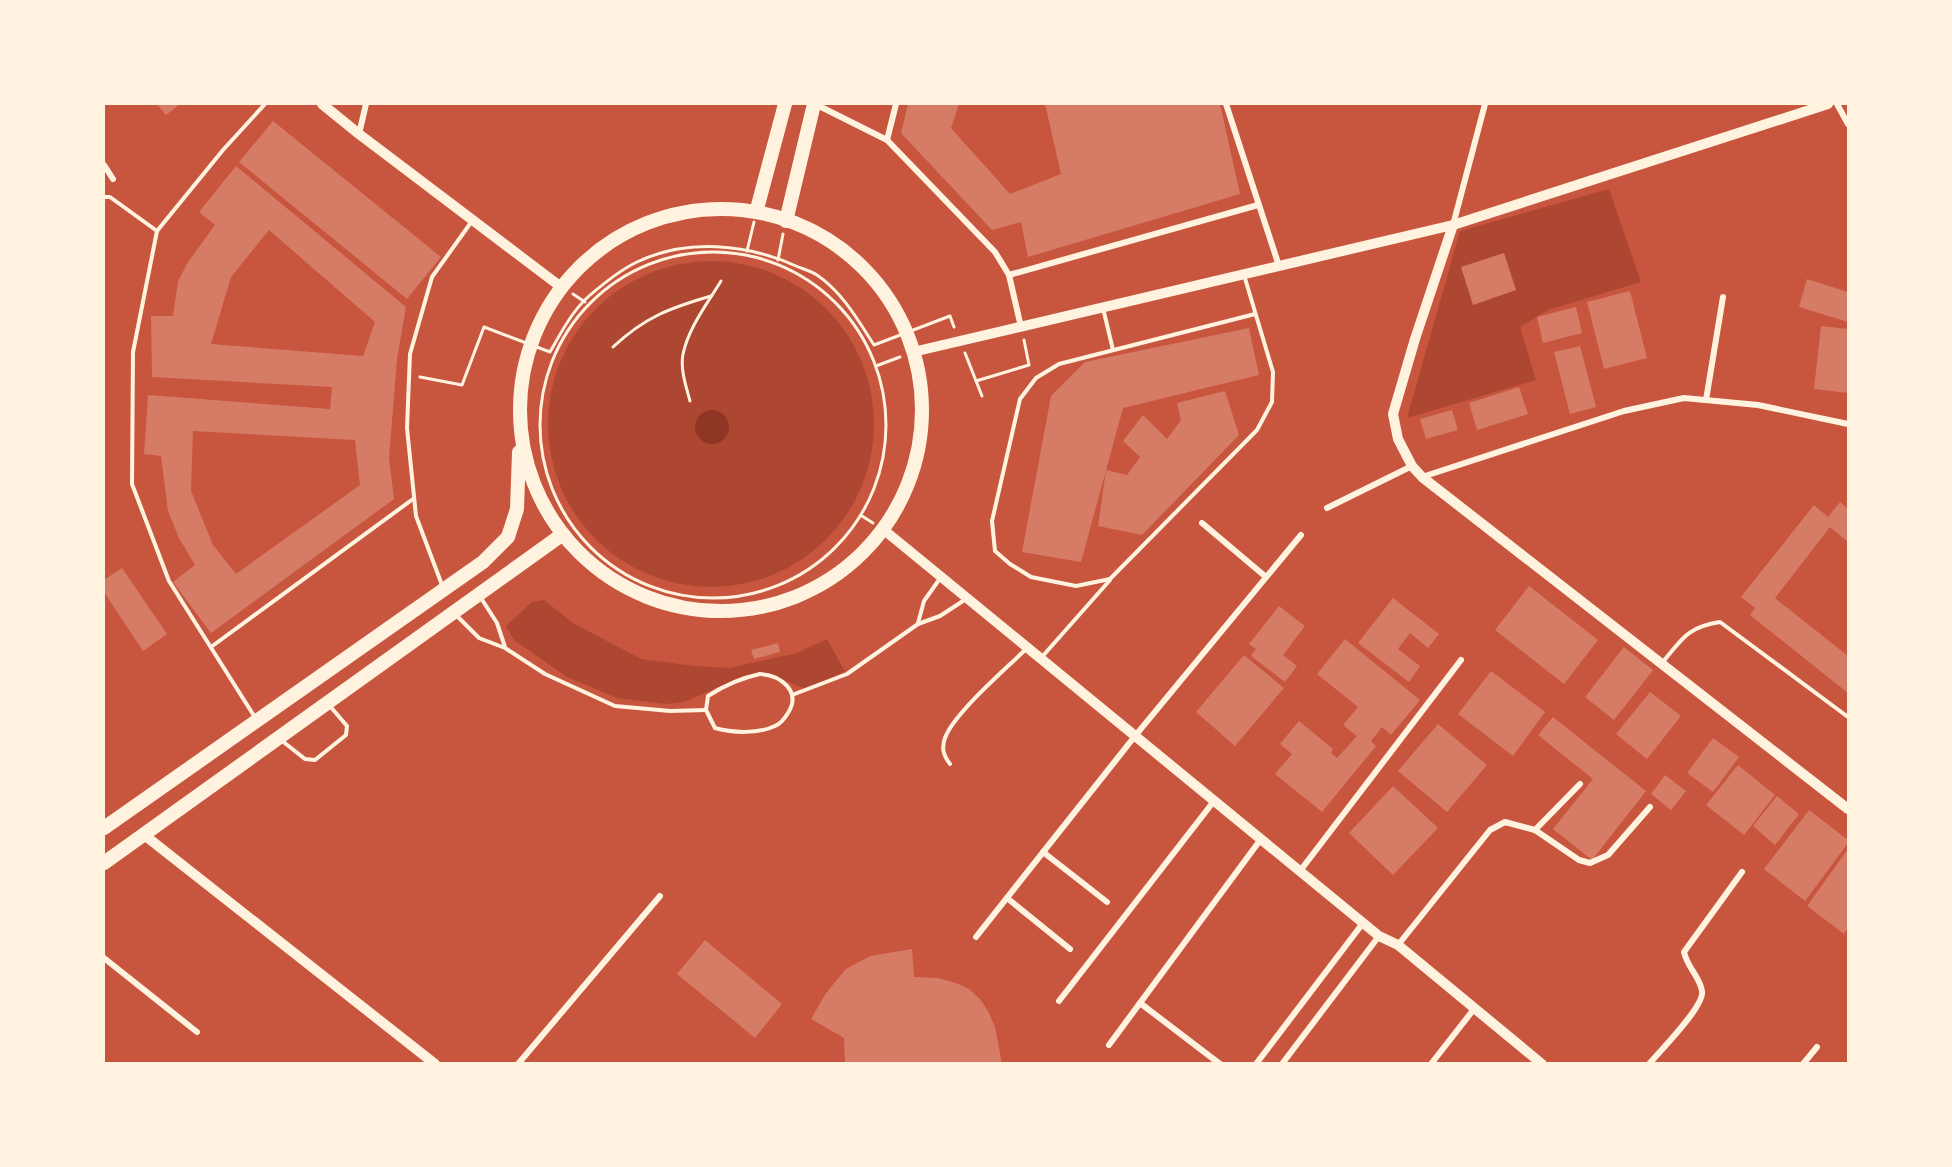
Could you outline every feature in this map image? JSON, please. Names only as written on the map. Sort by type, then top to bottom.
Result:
[{"type":"main road","points":[[757,208],[784,104]]},
{"type":"main road","points":[[786,221],[814,104]]},
{"type":"main road","points":[[104,828],[483,562],[508,537],[517,509],[520,424],[524,365],[539,321],[561,287],[590,256],[635,227],[685,211],[757,208],[829,241],[870,276],[897,312],[913,352],[922,402],[917,456],[906,491],[884,530],[845,570],[801,596],[749,611],[700,612],[657,602],[603,575],[563,534],[550,514],[528,470],[520,424]]},
{"type":"main road","points":[[104,863],[563,534]]},
{"type":"street","points":[[322,104],[358,134],[561,287]]},
{"type":"street","points":[[358,134],[366,104]]},
{"type":"street","points":[[814,104],[887,140],[995,252],[1010,275],[1021,327]]},
{"type":"street","points":[[887,140],[896,104]]},
{"type":"street","points":[[1226,104],[1279,266]]},
{"type":"street","points":[[1485,104],[1453,225],[1393,414],[1398,439],[1412,466],[1422,477],[1848,809]]},
{"type":"street","points":[[913,352],[1453,225],[1828,104]]},
{"type":"street","points":[[1837,104],[1848,124]]},
{"type":"street","points":[[104,165],[113,179]]},
{"type":"street","points":[[1010,275],[1258,205]]},
{"type":"street","points":[[1706,400],[1723,297]]},
{"type":"street","points":[[1422,477],[1624,411],[1684,398],[1758,405],[1848,424]]},
{"type":"street","points":[[1327,508],[1412,466]]},
{"type":"street","points":[[1202,523],[1266,577]]},
{"type":"street","points":[[884,530],[1379,936],[1398,945],[1542,1064]]},
{"type":"street","points":[[976,937],[1135,736],[1301,535]]},
{"type":"street","points":[[1300,871],[1461,660]]},
{"type":"street","points":[[1535,830],[1580,784]]},
{"type":"street","points":[[1059,1001],[1214,801]]},
{"type":"street","points":[[1398,945],[1490,830],[1505,822],[1535,830],[1579,860],[1590,863],[1608,855],[1650,807]]},
{"type":"street","points":[[144,834],[435,1064]]},
{"type":"street","points":[[1109,1045],[1261,839]]},
{"type":"street","points":[[1043,852],[1107,902]]},
{"type":"street","points":[[1649,1064],[1694,1011],[1702,998],[1702,990],[1686,961],[1684,952],[1742,872]]},
{"type":"street","points":[[518,1064],[660,896]]},
{"type":"street","points":[[1007,898],[1070,949]]},
{"type":"street","points":[[1256,1064],[1363,923]]},
{"type":"street","points":[[1282,1064],[1379,936]]},
{"type":"street","points":[[104,958],[196,1032]]},
{"type":"street","points":[[1140,1003],[1220,1064]]},
{"type":"street","points":[[1431,1064],[1474,1009]]},
{"type":"street","points":[[1803,1064],[1817,1047]]},
{"type":"lane","points":[[257,720],[169,582],[132,484],[134,352],[157,231],[265,104]]},
{"type":"lane","points":[[104,197],[110,197],[157,231]]},
{"type":"lane","points":[[444,590],[416,516],[407,428],[410,354],[432,277],[472,220]]},
{"type":"lane","points":[[1041,659],[1110,579],[1257,430],[1272,402],[1273,372],[1244,274]]},
{"type":"lane","points":[[1102,308],[1113,350]]},
{"type":"lane","points":[[1110,579],[1076,586],[1031,577],[994,551],[992,521],[1020,399],[1036,378],[1059,363],[1255,314]]},
{"type":"lane","points":[[211,647],[414,498]]},
{"type":"lane","points":[[918,624],[924,601],[941,577]]},
{"type":"lane","points":[[479,594],[496,624],[505,648]]},
{"type":"lane","points":[[792,695],[847,674],[918,624],[940,616],[967,598]]},
{"type":"lane","points":[[454,612],[479,638],[505,648],[545,674],[615,706],[670,711],[706,710]]},
{"type":"lane","points":[[1661,663],[1689,631],[1702,625],[1720,622],[1848,717]]},
{"type":"lane","points":[[950,764],[944,754],[944,740],[953,722],[1028,648]]},
{"type":"lane","points":[[760,674],[771,674],[781,679],[789,687],[792,695],[792,707],[785,717],[776,726],[757,730],[732,732],[715,728],[706,710],[708,696],[736,680],[760,674]]},
{"type":"lane","points":[[278,737],[304,759],[315,760],[346,735],[347,726],[327,703]]},
{"type":"path","points":[[747,254],[757,208]]},
{"type":"path","points":[[777,264],[786,221]]},
{"type":"path","points":[[409,375],[462,385],[483,327],[550,352],[566,324],[587,297],[615,276],[637,262],[669,252],[704,247],[761,252],[817,275],[849,306],[874,345],[950,316],[954,327]]},
{"type":"path","points":[[718,250],[747,254],[777,264],[788,267],[819,287],[846,312],[866,342],[880,376],[886,412],[886,448],[877,483],[862,516],[839,545],[812,569],[780,586],[745,596],[709,599],[673,594],[639,582],[607,562],[581,537],[566,514],[547,473],[540,437],[541,401],[550,365],[565,333],[588,304],[615,280],[647,263],[682,253],[718,250]]},
{"type":"path","points":[[690,401],[683,374],[682,355],[693,328],[721,281]]},
{"type":"path","points":[[613,347],[649,318],[712,295]]},
{"type":"path","points":[[976,381],[1029,365],[1021,327]]},
{"type":"path","points":[[963,348],[982,396]]},
{"type":"path","points":[[876,366],[913,352]]},
{"type":"shaded area","points":[[1609,189],[1641,282],[1548,310],[1520,327],[1536,380],[1407,418],[1460,231]]},
{"type":"shaded area","points":[[711,261],[758,268],[773,274],[801,289],[826,309],[846,334],[861,362],[867,377],[874,424],[867,471],[861,486],[846,514],[826,539],[801,559],[773,574],[758,580],[711,587],[664,580],[649,574],[621,559],[596,539],[576,514],[561,486],[555,471],[548,424],[555,377],[561,362],[576,334],[596,309],[621,289],[649,274],[664,268]]},
{"type":"shaded area","points":[[712,410],[724,415],[729,427],[724,439],[712,444],[700,439],[695,427],[700,415]]},
{"type":"shaded area","points":[[544,600],[573,623],[641,659],[729,668],[797,653],[827,639],[845,671],[808,690],[773,676],[748,678],[725,684],[684,702],[666,704],[617,698],[567,677],[514,640],[506,626],[532,602]]},
{"type":"building","points":[[157,104],[180,104],[166,115]]},
{"type":"building","points":[[908,104],[959,104],[951,128],[1010,194],[1061,174],[1045,104],[1220,104],[1240,194],[1028,257],[1021,222],[992,230],[901,133]]},
{"type":"building","points":[[273,121],[441,257],[407,299],[239,162]]},
{"type":"building","points":[[236,166],[406,307],[397,359],[389,458],[394,499],[211,633],[173,582],[195,565],[179,538],[168,511],[161,456],[144,454],[148,395],[330,409],[332,387],[152,377],[151,316],[173,316],[178,281],[188,262],[215,225],[199,212]],"holes":[[[269,230],[375,322],[363,356],[211,344],[231,277]],[[193,431],[355,440],[360,485],[236,574],[213,545],[191,491]]]},
{"type":"building","points":[[1504,253],[1516,290],[1473,305],[1461,267]]},
{"type":"building","points":[[1807,279],[1848,292],[1848,322],[1799,307]]},
{"type":"building","points":[[1630,291],[1647,358],[1604,369],[1587,302]]},
{"type":"building","points":[[1576,307],[1582,333],[1543,343],[1537,317]]},
{"type":"building","points":[[1821,326],[1848,329],[1848,393],[1814,389]]},
{"type":"building","points":[[1249,328],[1259,375],[1123,408],[1081,562],[1022,552],[1051,396],[1085,362]]},
{"type":"building","points":[[1580,346],[1596,407],[1570,414],[1554,352]]},
{"type":"building","points":[[1519,387],[1528,414],[1477,430],[1469,403]]},
{"type":"building","points":[[1225,391],[1239,435],[1142,535],[1098,526],[1106,470],[1127,475],[1140,457],[1123,441],[1143,415],[1167,439],[1181,420],[1177,403]]},
{"type":"building","points":[[1452,410],[1458,430],[1426,439],[1420,419]]},
{"type":"building","points":[[1840,502],[1848,509],[1848,542],[1830,527],[1775,598],[1848,656],[1848,693],[1750,615],[1755,608],[1741,597],[1814,505],[1828,517]]},
{"type":"building","points":[[122,568],[167,634],[143,651],[104,592],[104,580]]},
{"type":"building","points":[[1529,586],[1598,640],[1564,684],[1495,630]]},
{"type":"building","points":[[1393,598],[1439,634],[1428,648],[1410,633],[1398,649],[1420,666],[1409,682],[1358,643]]},
{"type":"building","points":[[1279,606],[1305,626],[1283,655],[1297,666],[1285,682],[1251,656],[1256,649],[1249,644]]},
{"type":"building","points":[[1345,639],[1420,700],[1391,735],[1382,727],[1371,741],[1376,746],[1322,812],[1275,774],[1292,754],[1280,744],[1299,721],[1333,749],[1331,753],[1337,758],[1357,736],[1343,725],[1358,707],[1317,674]]},
{"type":"building","points":[[778,643],[780,652],[754,659],[751,650]]},
{"type":"building","points":[[1624,647],[1653,670],[1614,720],[1585,697]]},
{"type":"building","points":[[1244,655],[1284,688],[1235,746],[1196,712]]},
{"type":"building","points":[[1491,671],[1545,712],[1513,756],[1458,714]]},
{"type":"building","points":[[1650,692],[1681,716],[1647,759],[1616,734]]},
{"type":"building","points":[[1553,717],[1646,791],[1592,860],[1553,829],[1593,779],[1538,735]]},
{"type":"building","points":[[1438,724],[1487,765],[1447,812],[1398,771]]},
{"type":"building","points":[[1713,738],[1739,757],[1713,792],[1687,773]]},
{"type":"building","points":[[1738,765],[1775,795],[1744,835],[1706,805]]},
{"type":"building","points":[[1665,775],[1686,791],[1671,810],[1651,794]]},
{"type":"building","points":[[1393,786],[1438,828],[1393,875],[1349,833]]},
{"type":"building","points":[[1777,796],[1799,814],[1775,845],[1753,826]]},
{"type":"building","points":[[1809,810],[1848,840],[1848,843],[1805,901],[1764,869]]},
{"type":"building","points":[[1848,849],[1848,928],[1844,934],[1807,906]]},
{"type":"building","points":[[705,940],[782,1004],[755,1038],[677,974]]},
{"type":"building","points":[[912,949],[914,977],[938,978],[956,983],[969,989],[980,999],[995,1027],[1002,1064],[845,1064],[844,1038],[811,1019],[826,993],[846,969],[870,956]]}]
